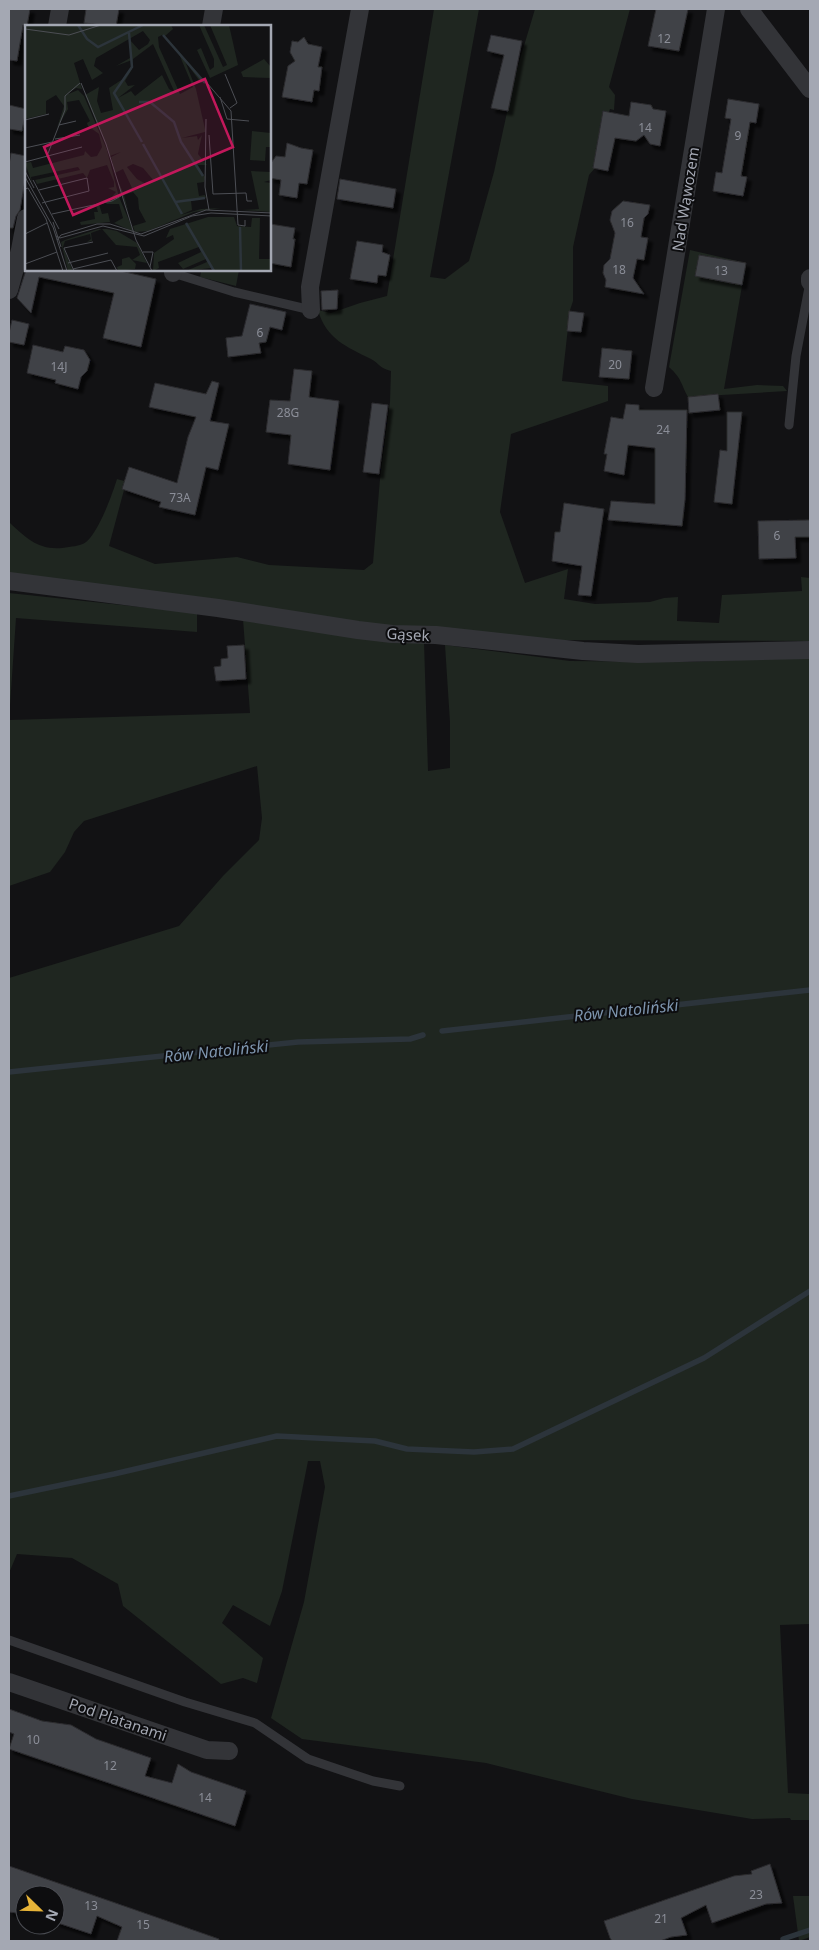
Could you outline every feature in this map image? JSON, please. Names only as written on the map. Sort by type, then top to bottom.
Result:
[{"type":"street","points":[[57,25],[60,9]]},
{"type":"street","points":[[211,25],[214,9]]},
{"type":"street","points":[[311,310],[310,287],[360,9]]},
{"type":"street","name":"Nad Wąwozem","points":[[654,388],[716,9]]},
{"type":"street","points":[[749,9],[810,89]]},
{"type":"street","points":[[9,290],[25,223]]},
{"type":"street","name":"Gąsek","points":[[9,581],[218,608],[358,630],[392,634],[436,635],[583,651],[655,654],[810,650]]},
{"type":"street","name":"Pod Platanami","points":[[9,1682],[207,1750],[229,1751]]},
{"type":"lane","points":[[173,271],[182,277],[234,292],[311,310]]},
{"type":"lane","points":[[789,425],[796,356],[810,280]]},
{"type":"lane","points":[[9,1640],[185,1702],[255,1723],[308,1759],[373,1781],[400,1786]]},
{"type":"shaded area","points":[[434,9],[479,9],[430,277],[445,279],[469,261],[494,172],[515,76],[535,9],[630,9],[609,87],[615,95],[614,110],[610,109],[609,112],[603,111],[593,168],[595,168],[589,175],[573,247],[573,301],[570,310],[562,381],[608,386],[608,401],[511,434],[500,512],[525,583],[568,569],[564,599],[595,604],[650,602],[678,597],[677,621],[719,623],[722,595],[802,591],[801,577],[810,578],[810,641],[514,640],[371,628],[9,573],[9,522],[36,544],[51,548],[81,545],[88,540],[98,526],[117,479],[124,481],[122,489],[124,490],[109,546],[155,564],[237,557],[269,565],[364,570],[373,563],[380,479],[390,402],[391,371],[384,369],[371,359],[338,341],[326,328],[318,310],[331,313],[387,296]]},
{"type":"shaded area","points":[[690,250],[746,263],[724,389],[757,385],[783,386],[787,391],[688,397],[679,378],[669,367]]},
{"type":"shaded area","points":[[239,271],[236,286],[200,277],[201,272]]},
{"type":"shaded area","points":[[9,593],[197,613],[197,632],[16,618],[9,720]]},
{"type":"shaded area","points":[[243,619],[424,642],[428,771],[450,768],[450,722],[445,645],[570,661],[689,662],[810,657],[810,1624],[780,1625],[788,1793],[810,1794],[810,1820],[791,1820],[790,1818],[752,1819],[632,1799],[486,1763],[302,1739],[271,1718],[304,1602],[325,1487],[320,1461],[308,1461],[282,1591],[270,1626],[233,1605],[222,1623],[263,1658],[257,1683],[243,1678],[221,1684],[123,1606],[118,1584],[72,1558],[17,1554],[9,1573],[9,978],[179,926],[223,876],[259,840],[262,818],[257,766],[84,821],[74,832],[65,852],[50,872],[9,886],[9,720],[250,713]]},
{"type":"shaded area","points":[[793,1896],[810,1896],[810,1937],[799,1941]]},
{"type":"building","points":[[9,9],[30,9],[27,25],[23,25],[17,61],[9,60]]},
{"type":"building","points":[[86,9],[119,9],[116,25],[84,23]]},
{"type":"building","points":[[656,9],[688,9],[679,51],[648,46]]},
{"type":"building","points":[[491,35],[522,41],[508,111],[491,108],[504,55],[487,51]]},
{"type":"building","points":[[304,37],[308,44],[322,47],[318,67],[322,67],[319,91],[314,90],[312,102],[282,97],[288,66],[295,61],[290,52],[292,41],[298,42]]},
{"type":"building","points":[[728,99],[759,104],[756,123],[750,122],[741,176],[747,177],[743,196],[713,191],[716,172],[722,173],[731,119],[725,118]]},
{"type":"building","points":[[631,102],[651,105],[653,109],[666,111],[660,146],[650,144],[644,135],[636,141],[615,138],[608,171],[593,168],[603,111],[629,116]]},
{"type":"building","points":[[9,105],[25,109],[22,131],[9,129]]},
{"type":"building","points":[[287,143],[313,150],[307,184],[299,183],[297,198],[279,195],[281,180],[271,178],[271,163],[276,156],[285,157]]},
{"type":"building","points":[[11,153],[25,156],[25,179],[20,210],[16,216],[13,228],[9,228],[9,165]]},
{"type":"building","points":[[340,179],[396,189],[393,208],[337,199]]},
{"type":"building","points":[[623,201],[650,205],[648,214],[644,218],[641,237],[648,238],[644,260],[637,259],[633,278],[644,294],[605,287],[604,265],[610,259],[615,233],[610,220],[612,211]]},
{"type":"building","points":[[271,224],[295,228],[291,267],[271,263]]},
{"type":"building","points":[[357,241],[383,245],[382,252],[390,255],[386,276],[378,275],[377,283],[350,279]]},
{"type":"building","points":[[699,255],[746,263],[742,285],[695,276]]},
{"type":"building","points":[[26,271],[120,271],[156,279],[141,347],[103,338],[114,293],[39,277],[31,313],[17,298]]},
{"type":"building","points":[[338,290],[337,309],[322,310],[321,291]]},
{"type":"building","points":[[250,304],[286,312],[282,330],[270,327],[266,342],[259,343],[261,353],[228,357],[226,338],[242,336]]},
{"type":"building","points":[[569,311],[584,313],[581,332],[567,331]]},
{"type":"building","points":[[12,320],[29,324],[24,345],[9,342]]},
{"type":"building","points":[[33,345],[63,352],[65,346],[84,350],[90,360],[87,371],[81,377],[78,389],[55,383],[56,380],[27,373]]},
{"type":"building","points":[[602,348],[632,351],[629,379],[599,377]]},
{"type":"building","points":[[294,369],[312,371],[309,397],[339,401],[330,470],[288,464],[291,435],[266,432],[270,400],[290,401]]},
{"type":"building","points":[[212,381],[219,383],[210,421],[229,424],[218,470],[206,467],[195,515],[159,507],[161,502],[122,489],[129,467],[177,483],[188,437],[196,417],[149,407],[155,383],[206,394]]},
{"type":"building","points":[[718,394],[720,410],[689,413],[688,397]]},
{"type":"building","points":[[372,403],[388,405],[379,474],[363,472]]},
{"type":"building","points":[[626,404],[639,405],[639,410],[687,410],[685,499],[682,526],[608,520],[611,501],[655,504],[655,448],[628,445],[624,475],[604,471],[607,454],[604,454],[611,417],[623,419]]},
{"type":"building","points":[[727,412],[742,412],[732,504],[714,502],[720,450],[727,451]]},
{"type":"building","points":[[564,503],[604,509],[591,596],[578,595],[582,566],[552,561],[555,532],[560,532]]},
{"type":"building","points":[[810,520],[810,537],[795,537],[796,558],[759,559],[758,521]]},
{"type":"building","points":[[244,645],[246,679],[216,681],[214,667],[221,666],[221,659],[228,658],[227,646]]},
{"type":"building","points":[[9,1709],[42,1721],[71,1725],[96,1739],[151,1758],[145,1776],[172,1783],[178,1764],[191,1772],[246,1791],[235,1826],[9,1749],[14,1734],[9,1732]]},
{"type":"building","points":[[770,1864],[782,1903],[766,1904],[712,1923],[706,1905],[681,1918],[687,1935],[671,1937],[660,1941],[612,1941],[610,1938],[604,1921],[734,1876],[752,1874],[751,1871]]},
{"type":"building","points":[[9,1866],[64,1885],[15,1885],[15,1913],[9,1912]]},
{"type":"building","points":[[65,1885],[219,1939],[219,1941],[117,1941],[122,1927],[97,1916],[91,1934],[65,1925]]},
{"type":"waterway","name":"Rów Natoliński","points":[[442,1031],[810,990]]},
{"type":"waterway","name":"Rów Natoliński","points":[[9,1072],[298,1042],[410,1039],[423,1035]]},
{"type":"waterway","points":[[9,1496],[277,1436],[375,1441],[407,1449],[474,1452],[513,1449],[704,1358],[810,1291]]},
{"type":"waterway","points":[[783,1939],[810,1930]]}]
